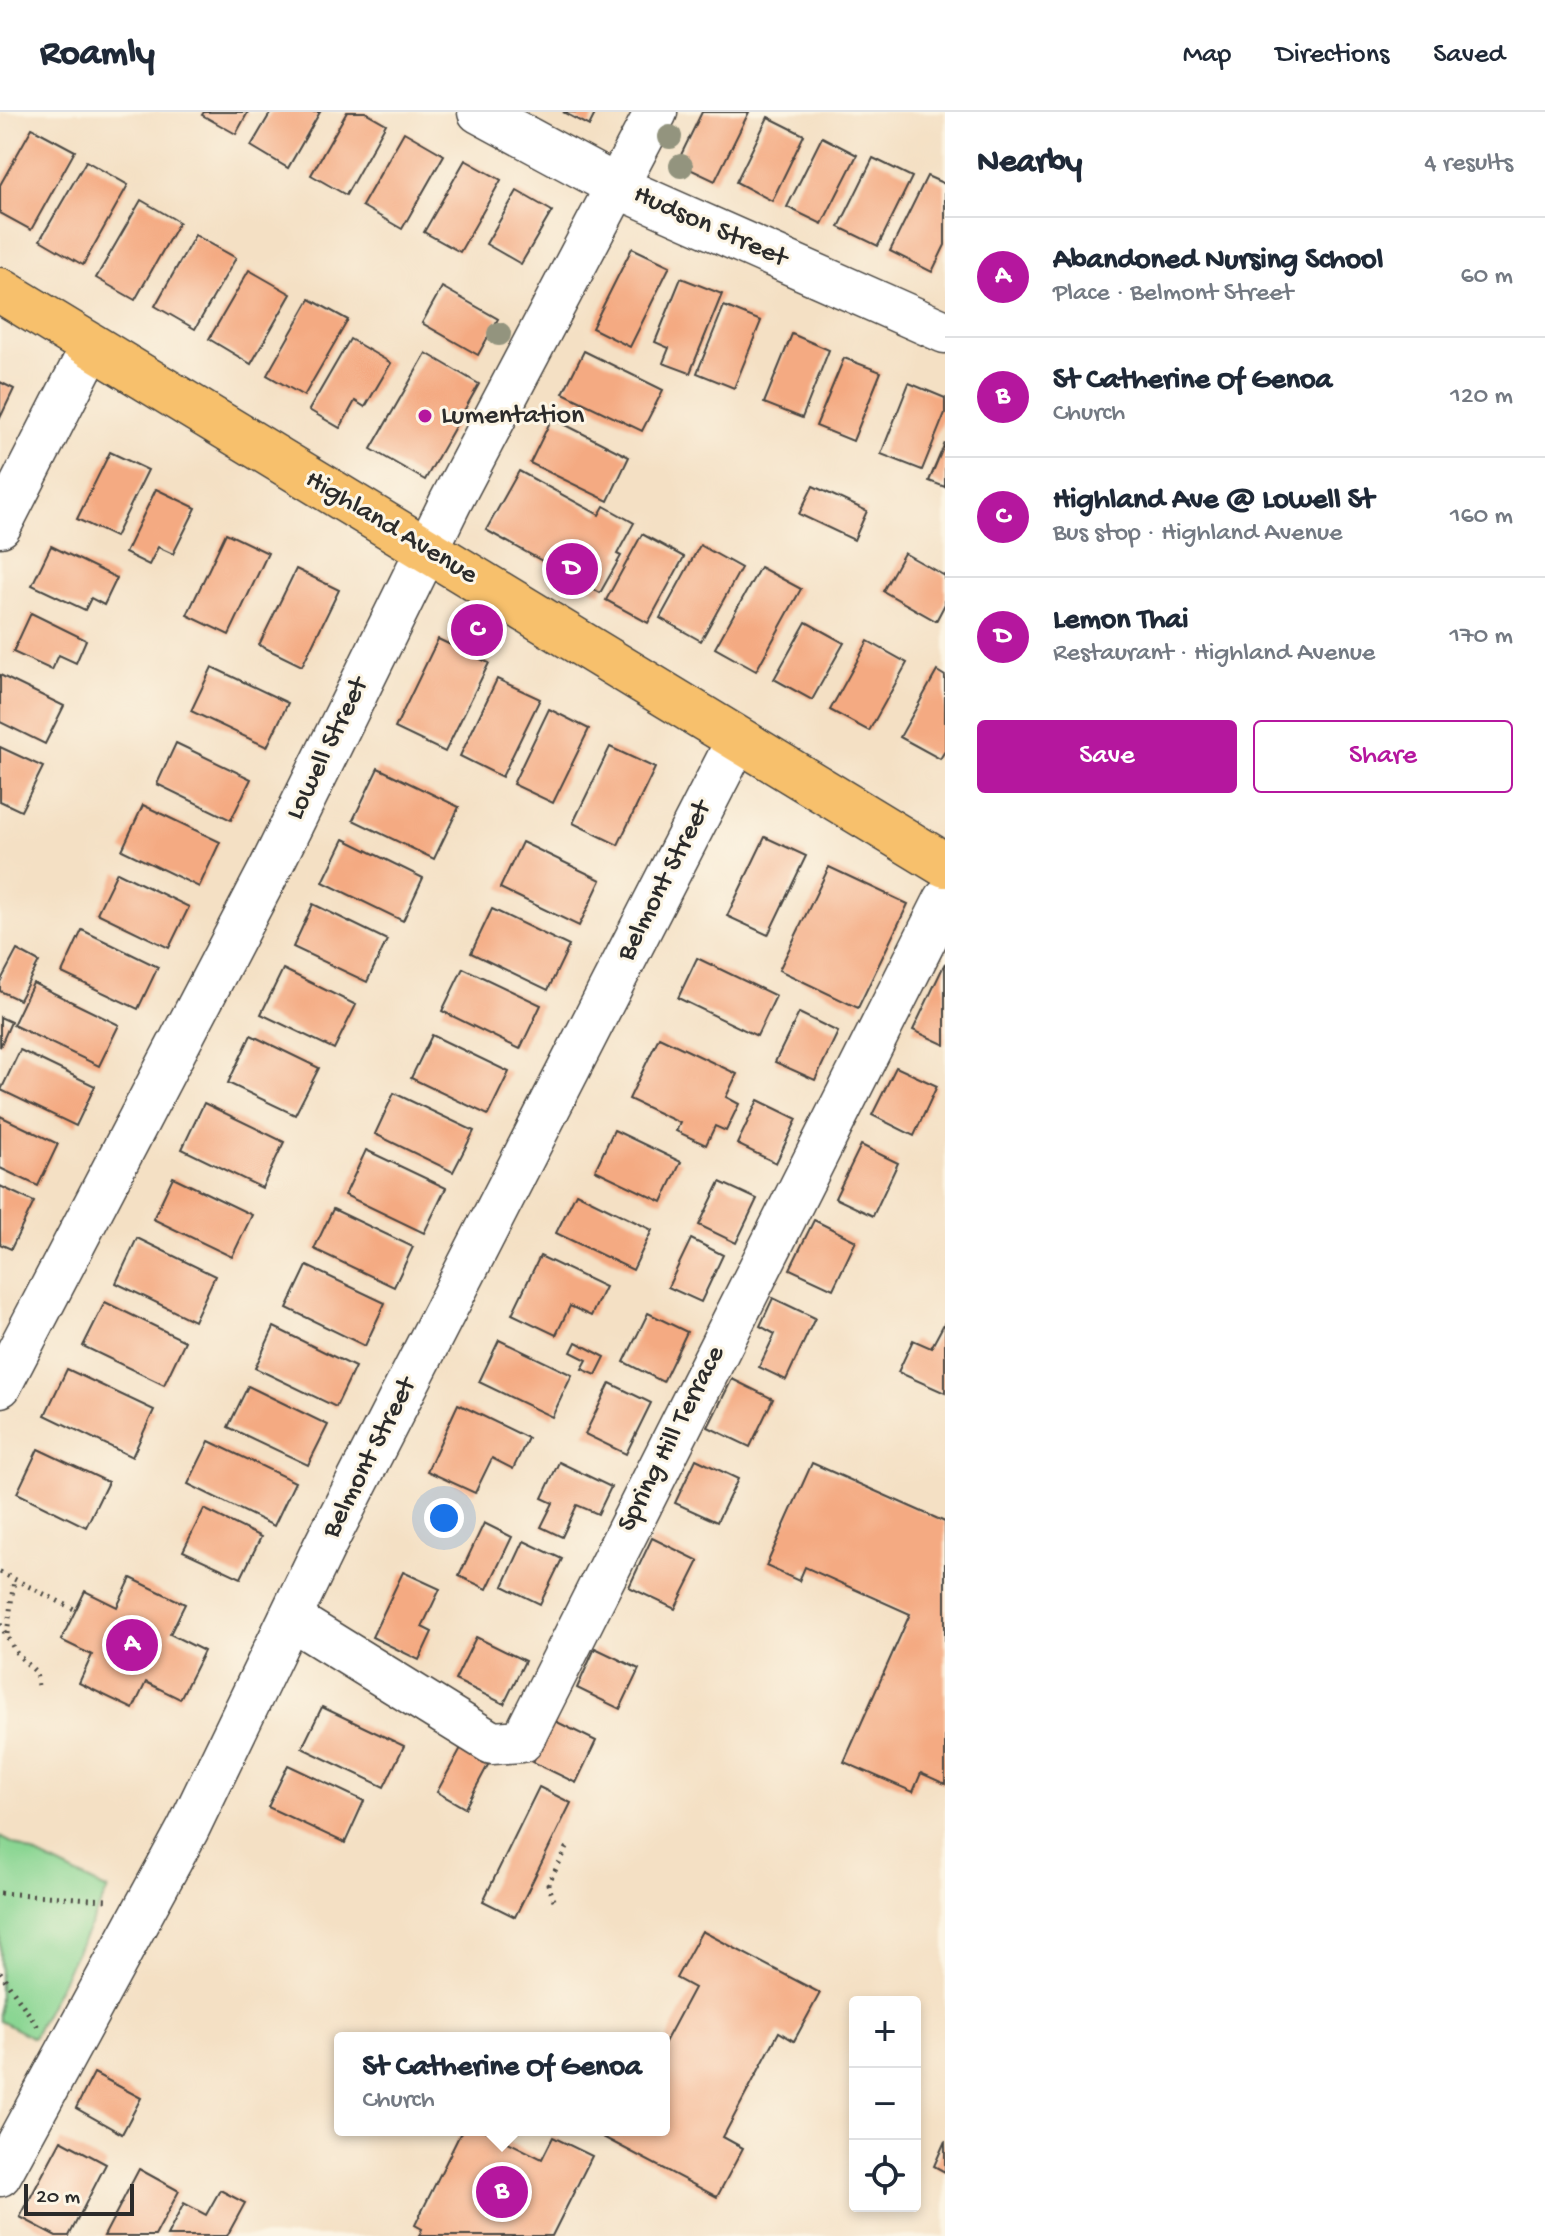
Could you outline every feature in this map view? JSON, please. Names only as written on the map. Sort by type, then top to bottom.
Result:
[{"type":"main road","name":"Highland Avenue","points":[[0,290],[945,865]]},
{"type":"street","name":"Hudson Street","points":[[479,112],[618,187],[945,332]]},
{"type":"street","name":"Lowell Street","points":[[0,1386],[270,869],[426,549],[656,112]]},
{"type":"street","points":[[0,526],[92,346]]},
{"type":"street","name":"Belmont Street","points":[[0,2175],[194,1817],[331,1533],[738,739]]},
{"type":"street","name":"Spring Hill Terrace","points":[[290,1618],[492,1743],[522,1741],[945,900]]},
{"type":"path","points":[[0,1572],[76,1610]]},
{"type":"path","points":[[7,1636],[14,1580]]},
{"type":"path","points":[[0,1624],[17,1654],[36,1672],[38,1686]]},
{"type":"path","points":[[554,1900],[548,1884],[570,1846]]},
{"type":"path","points":[[0,1893],[148,1902]]},
{"type":"path","points":[[0,1972],[62,2061]]},
{"type":"green space","points":[[0,1837],[108,1890],[33,2038],[0,2021]]},
{"type":"building","points":[[204,112],[248,112],[236,134],[202,115]]},
{"type":"building","points":[[271,112],[320,112],[288,168],[251,146]]},
{"type":"building","points":[[347,112],[365,112],[386,124],[346,195],[311,175]]},
{"type":"building","points":[[563,112],[596,112],[589,126]]},
{"type":"building","points":[[702,112],[749,112],[715,181],[677,163]]},
{"type":"building","points":[[768,117],[804,135],[772,201],[736,182]]},
{"type":"building","points":[[32,128],[75,151],[31,230],[0,213],[0,185]]},
{"type":"building","points":[[404,132],[444,155],[402,229],[362,206]]},
{"type":"building","points":[[822,137],[857,155],[822,224],[787,207]]},
{"type":"building","points":[[873,158],[912,177],[878,246],[839,227]]},
{"type":"building","points":[[465,160],[501,180],[460,252],[424,232]]},
{"type":"building","points":[[86,161],[128,185],[83,265],[40,240]]},
{"type":"building","points":[[927,176],[945,184],[945,245],[932,272],[890,251]]},
{"type":"building","points":[[517,191],[552,211],[521,264],[486,244]]},
{"type":"building","points":[[141,200],[179,222],[135,300],[96,278]]},
{"type":"building","points":[[195,235],[236,258],[195,329],[155,306]]},
{"type":"building","points":[[632,248],[670,266],[630,347],[592,328]]},
{"type":"building","points":[[249,270],[291,294],[251,364],[209,339]]},
{"type":"building","points":[[681,278],[722,294],[690,373],[663,363],[669,348],[655,342]]},
{"type":"building","points":[[442,287],[498,319],[478,355],[422,323]]},
{"type":"building","points":[[310,299],[348,320],[304,396],[267,375]]},
{"type":"building","points":[[724,306],[761,321],[734,388],[697,373]]},
{"type":"building","points":[[792,334],[829,350],[802,418],[764,403]]},
{"type":"building","points":[[350,339],[391,363],[365,407],[355,401],[340,428],[309,410]]},
{"type":"building","points":[[584,351],[663,390],[642,431],[563,393]]},
{"type":"building","name":"Lumentation","points":[[426,353],[479,384],[425,480],[371,449]]},
{"type":"building","points":[[844,358],[881,372],[853,441],[816,426]]},
{"type":"building","points":[[0,382],[14,389],[0,418]]},
{"type":"building","points":[[909,383],[945,398],[945,413],[922,470],[881,454]]},
{"type":"building","points":[[552,418],[629,457],[608,501],[530,463]]},
{"type":"building","points":[[945,443],[945,487],[929,481]]},
{"type":"building","points":[[110,452],[148,470],[115,537],[77,519]]},
{"type":"building","points":[[519,471],[599,515],[604,506],[634,523],[617,554],[621,556],[600,593],[486,530]]},
{"type":"building","points":[[813,486],[867,511],[854,540],[799,514]]},
{"type":"building","points":[[156,489],[196,508],[173,554],[158,547],[149,565],[125,553]]},
{"type":"building","points":[[226,533],[268,553],[229,635],[187,615]]},
{"type":"building","points":[[642,534],[684,557],[648,623],[606,600]]},
{"type":"building","points":[[700,545],[741,568],[701,641],[660,618]]},
{"type":"building","points":[[51,546],[117,578],[104,605],[91,598],[85,610],[32,585]]},
{"type":"building","points":[[904,553],[945,576],[945,604],[936,621],[883,591]]},
{"type":"building","points":[[760,567],[801,589],[756,671],[715,648]]},
{"type":"building","points":[[296,569],[339,590],[302,666],[259,645]]},
{"type":"building","points":[[31,613],[86,640],[76,663],[59,655],[52,670],[13,652]]},
{"type":"building","points":[[806,622],[844,643],[812,700],[774,679]]},
{"type":"building","points":[[438,639],[489,663],[445,752],[395,728]]},
{"type":"building","points":[[868,641],[907,663],[869,731],[830,710]]},
{"type":"building","points":[[212,667],[288,703],[267,747],[191,711]]},
{"type":"building","points":[[937,671],[945,676],[945,751],[940,759],[900,737]]},
{"type":"building","points":[[0,675],[64,706],[45,744],[0,722]]},
{"type":"building","points":[[497,679],[540,699],[502,777],[460,756]]},
{"type":"building","points":[[549,709],[589,729],[553,803],[513,784]]},
{"type":"building","points":[[176,743],[251,779],[231,820],[157,784]]},
{"type":"building","points":[[0,747],[43,767],[21,811],[0,801]]},
{"type":"building","points":[[610,747],[655,768],[618,845],[573,823]]},
{"type":"building","points":[[378,768],[459,807],[434,859],[353,820]]},
{"type":"building","points":[[143,805],[220,842],[199,887],[122,850]]},
{"type":"building","points":[[765,837],[806,856],[768,935],[727,916]]},
{"type":"building","points":[[344,839],[423,878],[403,921],[323,882]]},
{"type":"building","points":[[522,842],[601,880],[579,926],[500,888]]},
{"type":"building","points":[[829,867],[908,904],[858,1008],[779,970]]},
{"type":"building","points":[[117,872],[189,907],[169,948],[97,913]]},
{"type":"building","points":[[313,904],[387,940],[367,982],[293,947]]},
{"type":"building","points":[[492,909],[569,946],[548,990],[471,953]]},
{"type":"building","points":[[82,930],[158,967],[138,1009],[62,973]]},
{"type":"building","points":[[17,950],[39,962],[19,1000],[0,991],[0,982]]},
{"type":"building","points":[[697,958],[776,996],[757,1036],[678,998]]},
{"type":"building","points":[[945,963],[945,1045],[913,1030]]},
{"type":"building","points":[[463,968],[541,1005],[520,1049],[442,1011]]},
{"type":"building","points":[[283,969],[356,1005],[334,1049],[261,1014]]},
{"type":"building","points":[[33,983],[119,1025],[99,1066],[13,1025]]},
{"type":"building","points":[[799,1013],[838,1032],[815,1080],[775,1062]]},
{"type":"building","points":[[0,1017],[11,1022],[0,1047]]},
{"type":"building","points":[[251,1035],[319,1068],[295,1115],[228,1083]]},
{"type":"building","points":[[432,1035],[509,1072],[488,1115],[411,1078]]},
{"type":"building","points":[[659,1037],[737,1074],[726,1097],[739,1104],[726,1131],[715,1126],[706,1145],[676,1131],[680,1123],[629,1099]]},
{"type":"building","points":[[20,1050],[95,1086],[76,1126],[1,1090]]},
{"type":"building","points":[[896,1067],[937,1086],[914,1136],[872,1115]]},
{"type":"building","points":[[394,1093],[474,1131],[453,1172],[375,1134]]},
{"type":"building","points":[[758,1100],[797,1119],[776,1163],[737,1144]]},
{"type":"building","points":[[204,1103],[284,1142],[262,1188],[182,1149]]},
{"type":"building","points":[[0,1116],[58,1144],[38,1186],[0,1168]]},
{"type":"building","points":[[614,1130],[681,1162],[662,1202],[595,1170]]},
{"type":"building","points":[[861,1145],[898,1163],[873,1216],[835,1198]]},
{"type":"building","points":[[366,1150],[446,1188],[424,1233],[345,1195]]},
{"type":"building","points":[[173,1177],[252,1215],[232,1257],[153,1219]]},
{"type":"building","points":[[720,1182],[757,1199],[736,1243],[699,1225]]},
{"type":"building","points":[[0,1186],[34,1202],[11,1249],[0,1244]]},
{"type":"building","points":[[576,1193],[652,1230],[633,1270],[556,1233]]},
{"type":"building","points":[[333,1209],[413,1247],[394,1287],[314,1249]]},
{"type":"building","points":[[814,1220],[856,1241],[833,1289],[790,1269]]},
{"type":"building","points":[[137,1238],[215,1276],[194,1321],[116,1283]]},
{"type":"building","points":[[691,1239],[723,1255],[701,1302],[668,1287]]},
{"type":"building","points":[[540,1256],[605,1287],[591,1316],[570,1306],[556,1335],[512,1314]]},
{"type":"building","points":[[307,1266],[385,1303],[365,1346],[287,1308]]},
{"type":"building","points":[[773,1298],[815,1318],[786,1380],[759,1367],[775,1334],[760,1326]]},
{"type":"building","points":[[105,1302],[185,1341],[164,1385],[83,1346]]},
{"type":"building","points":[[648,1313],[687,1332],[663,1382],[624,1362]]},
{"type":"building","points":[[945,1322],[945,1393],[898,1372],[913,1340],[931,1348]]},
{"type":"building","points":[[274,1327],[355,1367],[336,1407],[255,1368]]},
{"type":"building","points":[[499,1340],[572,1375],[552,1417],[479,1382]]},
{"type":"building","points":[[576,1342],[605,1357],[596,1375],[582,1369],[587,1360],[571,1352]]},
{"type":"building","points":[[67,1369],[154,1410],[132,1457],[45,1415]]},
{"type":"building","points":[[732,1379],[773,1399],[750,1447],[708,1427]]},
{"type":"building","points":[[610,1383],[651,1403],[626,1454],[585,1434]]},
{"type":"building","points":[[248,1386],[328,1425],[308,1465],[228,1427]]},
{"type":"building","points":[[458,1404],[528,1438],[513,1469],[492,1458],[475,1493],[427,1471]]},
{"type":"building","points":[[209,1441],[295,1482],[274,1526],[188,1484]]},
{"type":"building","points":[[38,1449],[108,1482],[86,1527],[17,1493]]},
{"type":"building","points":[[696,1459],[738,1479],[717,1522],[675,1503]]},
{"type":"building","points":[[559,1462],[611,1487],[598,1514],[577,1505],[562,1537],[541,1527],[553,1503],[542,1498]]},
{"type":"building","points":[[812,1463],[945,1522],[945,1784],[921,1773],[913,1792],[844,1762],[910,1614],[805,1567],[799,1581],[766,1566]]},
{"type":"building","points":[[204,1509],[261,1537],[241,1578],[183,1551]]},
{"type":"building","points":[[484,1523],[512,1537],[487,1589],[459,1576]]},
{"type":"building","points":[[652,1538],[699,1561],[675,1609],[629,1587]]},
{"type":"building","points":[[524,1541],[562,1559],[540,1604],[503,1586]]},
{"type":"building","points":[[403,1572],[440,1589],[422,1627],[432,1632],[419,1660],[372,1637]]},
{"type":"building","points":[[131,1578],[185,1604],[170,1634],[204,1651],[180,1699],[146,1682],[133,1709],[79,1683],[92,1655],[61,1640],[85,1591],[117,1607]]},
{"type":"building","points":[[476,1637],[525,1661],[504,1704],[455,1680]]},
{"type":"building","points":[[595,1648],[639,1669],[620,1709],[577,1688]]},
{"type":"building","points":[[322,1707],[404,1746],[384,1787],[302,1748]]},
{"type":"building","points":[[553,1720],[596,1741],[576,1783],[533,1762]]},
{"type":"building","points":[[468,1735],[496,1750],[465,1808],[437,1792]]},
{"type":"building","points":[[288,1765],[364,1801],[345,1843],[268,1807]]},
{"type":"building","points":[[539,1787],[571,1803],[515,1917],[483,1901]]},
{"type":"building","points":[[702,1931],[820,1993],[794,2041],[779,2032],[723,2137],[743,2148],[717,2197],[603,2137],[670,2136],[670,2033],[694,1988],[676,1978]]},
{"type":"building","points":[[94,2073],[141,2098],[122,2134],[76,2108]]},
{"type":"building","points":[[459,2136],[496,2136],[542,2159],[553,2137],[592,2156],[552,2236],[419,2236],[422,2229],[415,2225]]},
{"type":"building","points":[[61,2140],[106,2164],[69,2236],[56,2236],[20,2217]]},
{"type":"building","points":[[945,2141],[945,2172],[934,2166]]},
{"type":"building","points":[[139,2169],[179,2191],[155,2236],[104,2236]]},
{"type":"building","points":[[220,2190],[245,2203],[227,2236],[167,2236],[184,2203],[206,2215]]},
{"type":"place","name":"Lumentation","points":[[425,416]]},
{"type":"place","name":"Lemon Thai","points":[[572,569]]},
{"type":"place","name":"Highland Ave @ Lowell St","points":[[477,630]]},
{"type":"place","name":"Abandoned Nursing School","points":[[132,1645]]},
{"type":"place","name":"St Catherine Of Genoa","points":[[502,2192]]}]
